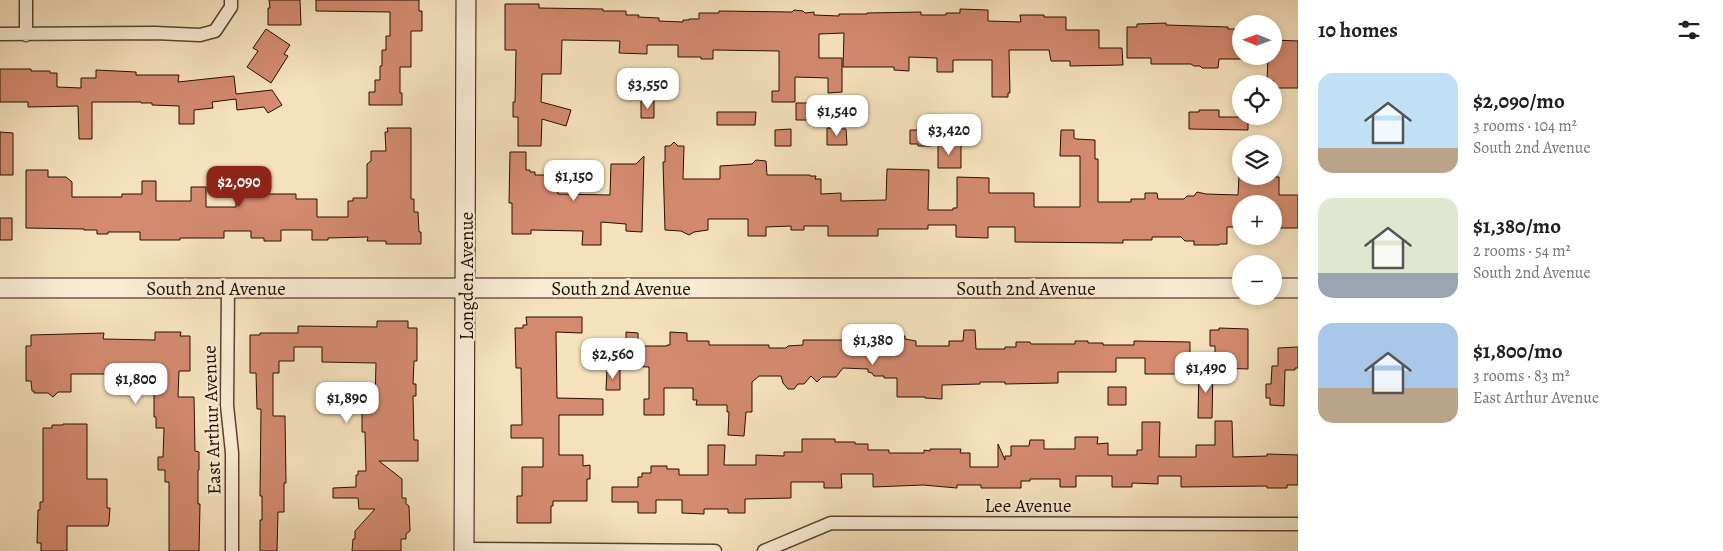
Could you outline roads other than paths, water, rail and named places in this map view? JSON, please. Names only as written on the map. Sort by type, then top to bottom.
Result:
[{"type":"street","points":[[26,0],[26,35]]},
{"type":"street","points":[[0,34],[200,35],[215,31],[231,7],[231,0]]},
{"type":"street","name":"Longden Avenue","points":[[464,550],[466,0]]},
{"type":"street","name":"South 2nd Avenue","points":[[0,288],[1232,288]]},
{"type":"street","name":"East Arthur Avenue","points":[[228,288],[227,405],[232,453],[232,551]]},
{"type":"street","points":[[1282,288],[1298,288]]},
{"type":"street","name":"Lee Avenue","points":[[764,551],[831,523],[1298,524]]},
{"type":"street","points":[[464,550],[715,551]]}]
